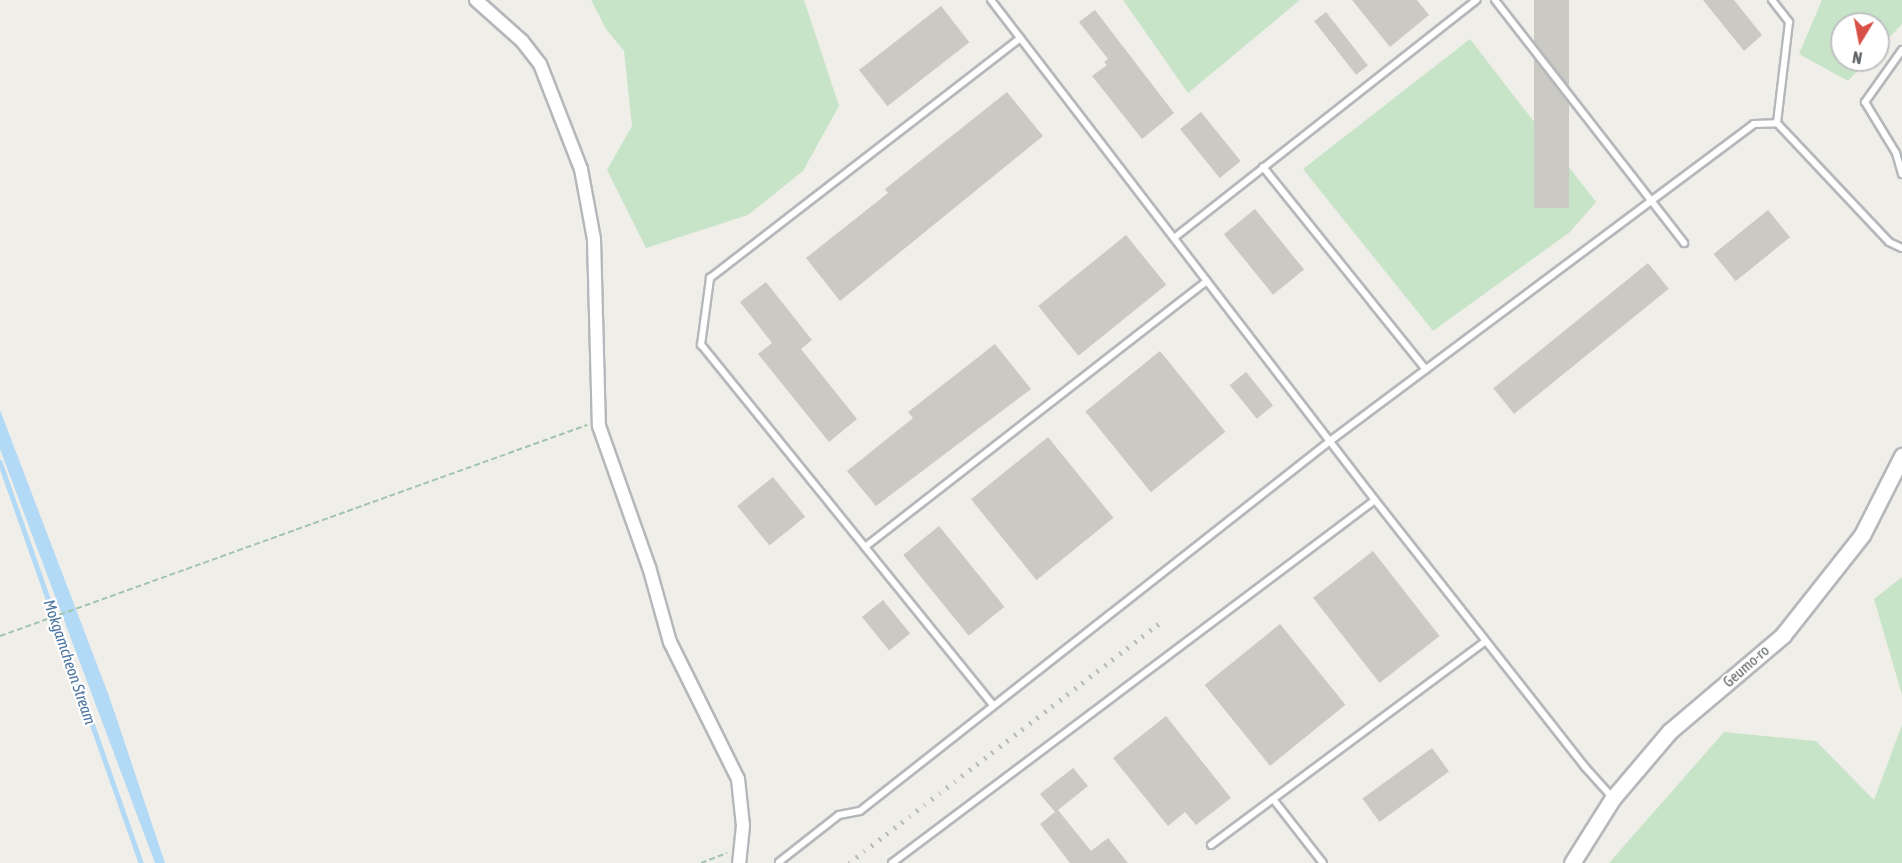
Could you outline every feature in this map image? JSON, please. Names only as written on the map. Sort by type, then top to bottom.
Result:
[{"type":"street","points":[[476,0],[522,41],[540,64],[581,169],[594,239],[599,426],[649,567],[670,642],[738,779],[741,848],[739,863]]},
{"type":"street","name":"Geumo-ro","points":[[1572,863],[1613,798],[1670,731],[1783,635],[1862,535],[1902,456]]},
{"type":"lane","points":[[991,0],[1375,500],[1613,798]]},
{"type":"lane","points":[[1174,238],[1476,0]]},
{"type":"lane","points":[[1495,0],[1684,243]]},
{"type":"lane","points":[[1772,0],[1789,22],[1777,123]]},
{"type":"lane","points":[[993,705],[701,345],[710,278],[1020,38]]},
{"type":"lane","points":[[1902,50],[1865,102],[1896,153],[1902,174]]},
{"type":"lane","points":[[779,862],[839,815],[860,811],[1330,441],[1754,124],[1777,123],[1889,242],[1902,248]]},
{"type":"lane","points":[[1263,167],[1426,370]]},
{"type":"lane","points":[[865,547],[1207,281]]},
{"type":"lane","points":[[892,863],[1375,500]]},
{"type":"lane","points":[[1211,845],[1486,641]]},
{"type":"lane","points":[[1273,799],[1323,863]]},
{"type":"path","points":[[0,636],[580,425],[599,426]]},
{"type":"path","points":[[701,863],[741,848]]},
{"type":"green space","points":[[591,0],[804,0],[839,106],[803,171],[748,215],[646,248],[607,170],[632,126],[624,51],[606,29]]},
{"type":"green space","points":[[1123,0],[1300,0],[1188,93]]},
{"type":"green space","points":[[1822,0],[1902,0],[1902,24],[1890,36],[1890,12],[1830,12],[1830,71],[1799,54]]},
{"type":"green space","points":[[1470,39],[1596,202],[1570,232],[1433,331],[1303,169]]},
{"type":"green space","points":[[1832,72],[1857,72],[1848,81]]},
{"type":"green space","points":[[1902,577],[1902,695],[1874,599]]},
{"type":"green space","points":[[1902,725],[1902,863],[1609,863],[1724,732],[1816,741],[1874,800]]},
{"type":"water","points":[[0,410],[109,696],[165,863],[155,863],[0,449]]},
{"type":"building","points":[[1352,0],[1417,0],[1429,15],[1390,47]]},
{"type":"building","points":[[1534,0],[1569,0],[1569,208],[1534,208]]},
{"type":"building","points":[[1703,0],[1734,0],[1762,35],[1744,51]]},
{"type":"building","points":[[941,6],[969,42],[887,106],[859,70]]},
{"type":"building","points":[[1095,10],[1174,113],[1142,139],[1092,76],[1107,65],[1104,62],[1108,59],[1079,22]]},
{"type":"building","points":[[1326,12],[1368,66],[1356,75],[1314,21]]},
{"type":"building","points":[[1007,92],[1043,136],[840,301],[806,258],[888,193],[885,189]]},
{"type":"building","points":[[1201,112],[1241,161],[1220,178],[1180,129]]},
{"type":"building","points":[[1255,209],[1304,270],[1273,295],[1224,234]]},
{"type":"building","points":[[1768,210],[1790,237],[1736,281],[1714,254]]},
{"type":"building","points":[[1126,235],[1166,285],[1078,356],[1038,306]]},
{"type":"building","points":[[1648,263],[1669,289],[1514,414],[1493,388]]},
{"type":"building","points":[[766,282],[812,340],[801,349],[857,419],[829,442],[758,354],[772,343],[740,302]]},
{"type":"building","points":[[995,344],[1031,389],[876,506],[847,471],[913,418],[908,412]]},
{"type":"building","points":[[1160,351],[1225,432],[1151,492],[1085,411]]},
{"type":"building","points":[[1246,372],[1273,405],[1257,419],[1230,385]]},
{"type":"building","points":[[1048,437],[1113,518],[1037,580],[971,499]]},
{"type":"building","points":[[773,477],[805,517],[769,546],[737,506]]},
{"type":"building","points":[[939,526],[1004,607],[969,636],[903,555]]},
{"type":"building","points":[[1373,551],[1439,636],[1380,683],[1313,598]]},
{"type":"building","points":[[883,600],[910,633],[889,650],[862,617]]},
{"type":"building","points":[[1280,624],[1345,705],[1270,766],[1205,685]]},
{"type":"building","points":[[1166,716],[1231,798],[1196,825],[1185,812],[1168,826],[1113,758]]},
{"type":"building","points":[[1432,748],[1449,771],[1379,822],[1362,799]]},
{"type":"building","points":[[1073,768],[1088,786],[1058,810],[1091,851],[1108,838],[1128,863],[1070,863],[1040,824],[1055,812],[1040,794]]},
{"type":"waterway","name":"Mokgamcheon Stream","points":[[0,462],[141,863]]},
{"type":"railway","points":[[849,863],[1165,619]]}]
